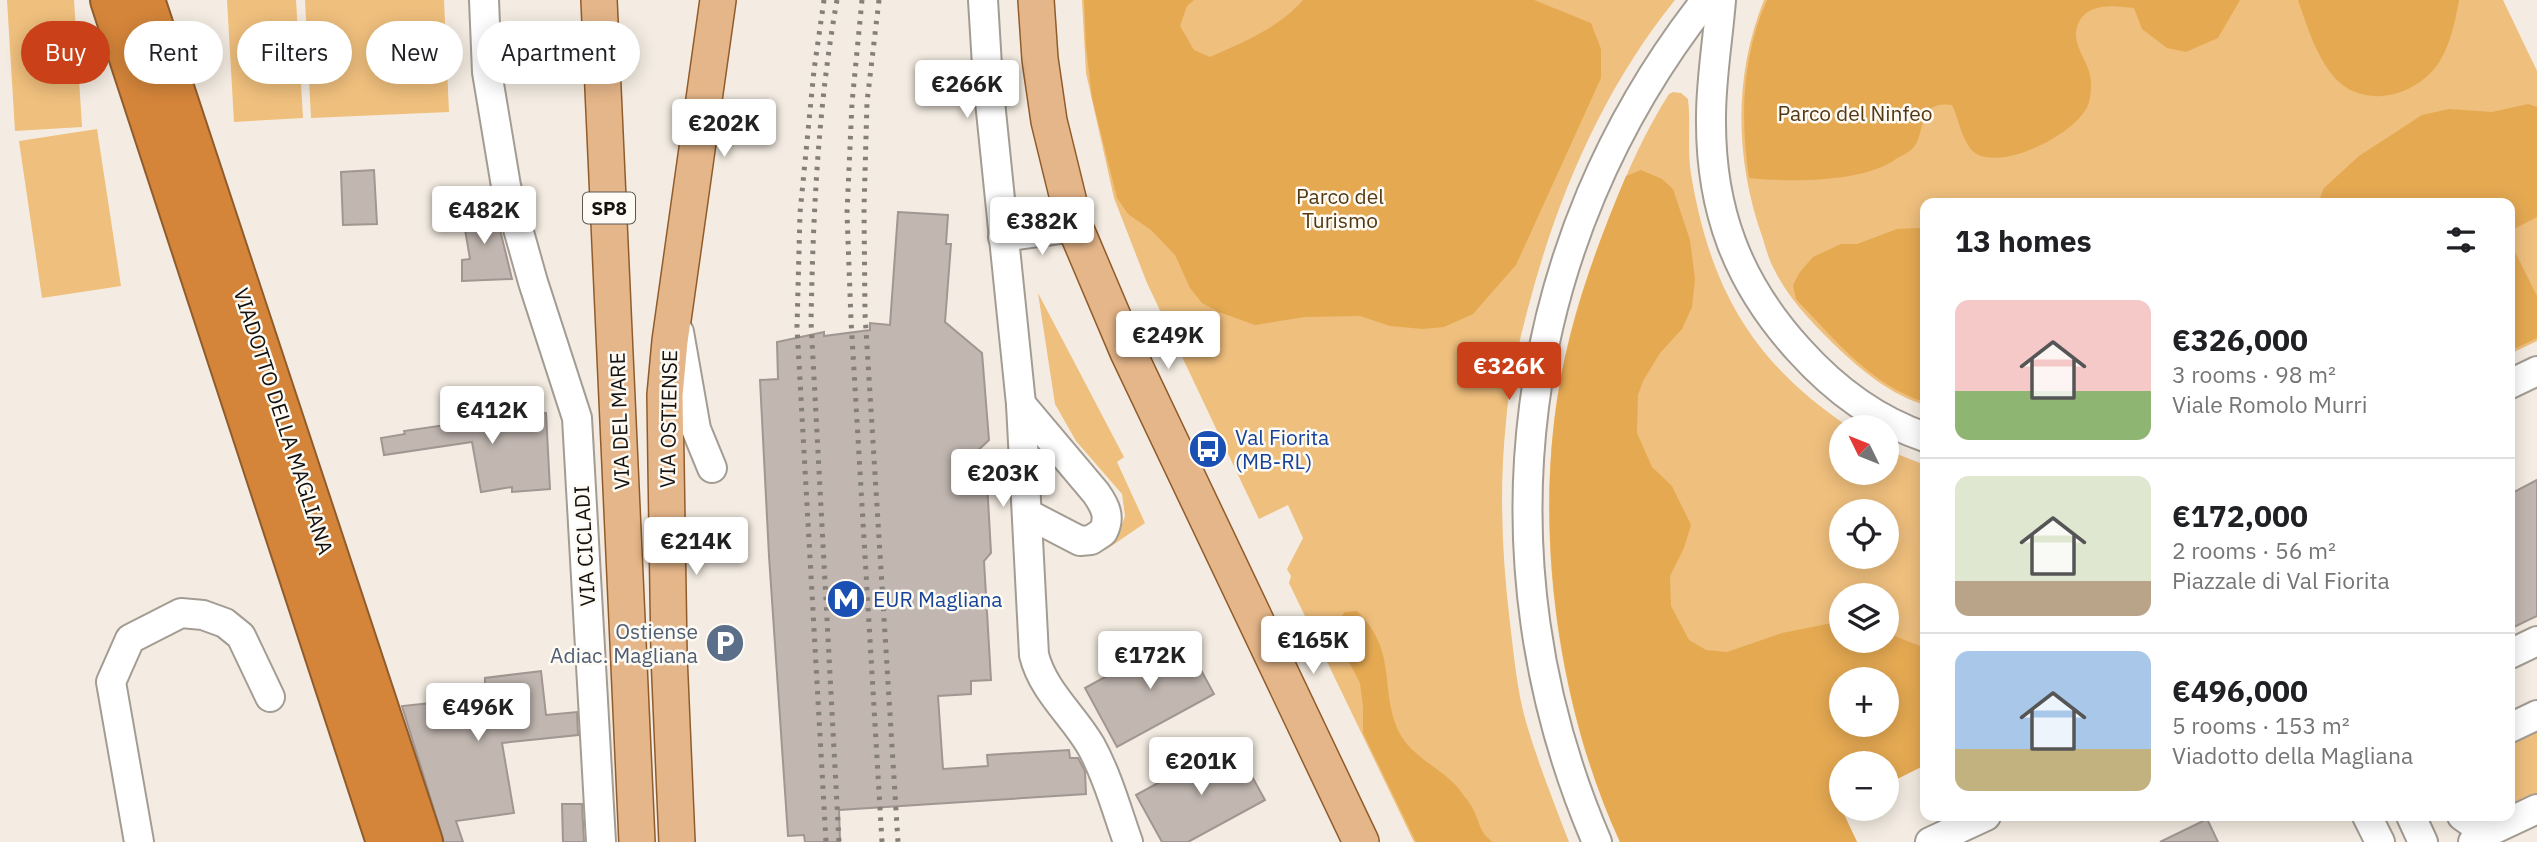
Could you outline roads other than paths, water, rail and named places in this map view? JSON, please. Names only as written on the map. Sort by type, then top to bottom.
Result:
[{"type":"highway","name":"VIADOTTO DELLA MAGLIANA","points":[[110,0],[386,842]]},
{"type":"highway","name":"VIADOTTO DELLA MAGLIANA","points":[[145,0],[423,842]]},
{"type":"main road","name":"VIA DEL MARE","points":[[599,0],[637,842]]},
{"type":"main road","name":"VIA OSTIENSE","points":[[677,842],[669,655],[665,434],[667,372],[718,0]]},
{"type":"main road","points":[[1036,0],[1040,59],[1049,121],[1075,228],[1128,352],[1361,842]]},
{"type":"street","name":"VIA CICLADI","points":[[484,0],[487,72],[506,186],[533,282],[577,418],[601,842]]},
{"type":"street","points":[[983,0],[988,82],[1021,404],[1032,639],[1036,664],[1042,679],[1092,748],[1128,842]]},
{"type":"street","points":[[1597,842],[1576,793],[1557,734],[1539,649],[1529,574],[1527,532],[1530,426],[1554,298],[1575,233],[1596,181],[1643,89],[1706,0]]},
{"type":"street","points":[[1721,0],[1711,117],[1712,142],[1723,217],[1739,264],[1750,286],[1775,322],[1822,374],[1869,411],[1904,430],[1920,447]]},
{"type":"street","points":[[1003,237],[1075,228]]},
{"type":"street","points":[[674,310],[696,429],[712,468]]},
{"type":"street","points":[[2515,381],[2537,370]]},
{"type":"street","points":[[1021,404],[1096,493],[1106,509],[1107,516],[1103,532],[1087,541],[1080,541],[1028,514]]},
{"type":"street","points":[[577,418],[619,415]]},
{"type":"street","points":[[139,842],[111,681],[130,639],[181,613],[203,615],[225,623],[241,636],[270,696]]},
{"type":"street","points":[[2515,651],[2537,640]]},
{"type":"street","points":[[2515,726],[2537,715]]},
{"type":"street","points":[[2515,818],[2537,809]]},
{"type":"street","points":[[1930,842],[1975,821]]},
{"type":"street","points":[[2370,821],[2380,842]]},
{"type":"street","points":[[2413,821],[2423,842]]},
{"type":"street","points":[[2483,831],[2508,821]]},
{"type":"railway","points":[[824,0],[800,213],[797,327],[826,842]]},
{"type":"railway","points":[[837,0],[825,80],[818,161],[811,322],[839,842]]},
{"type":"railway","points":[[862,0],[852,103],[847,213],[882,842]]},
{"type":"railway","points":[[879,0],[867,102],[865,314],[898,842]]},
{"type":"place","name":"Val Fiorita (MB-RL)","points":[[1208,449]]},
{"type":"place","name":"EUR Magliana","points":[[846,599]]},
{"type":"place","name":"Ostiense Adiac. Magliana","points":[[725,643]]},
{"type":"park label","name":"Parco del Ninfeo","points":[[1855,113]]},
{"type":"park label","name":"Parco del Turismo","points":[[1340,208]]}]
